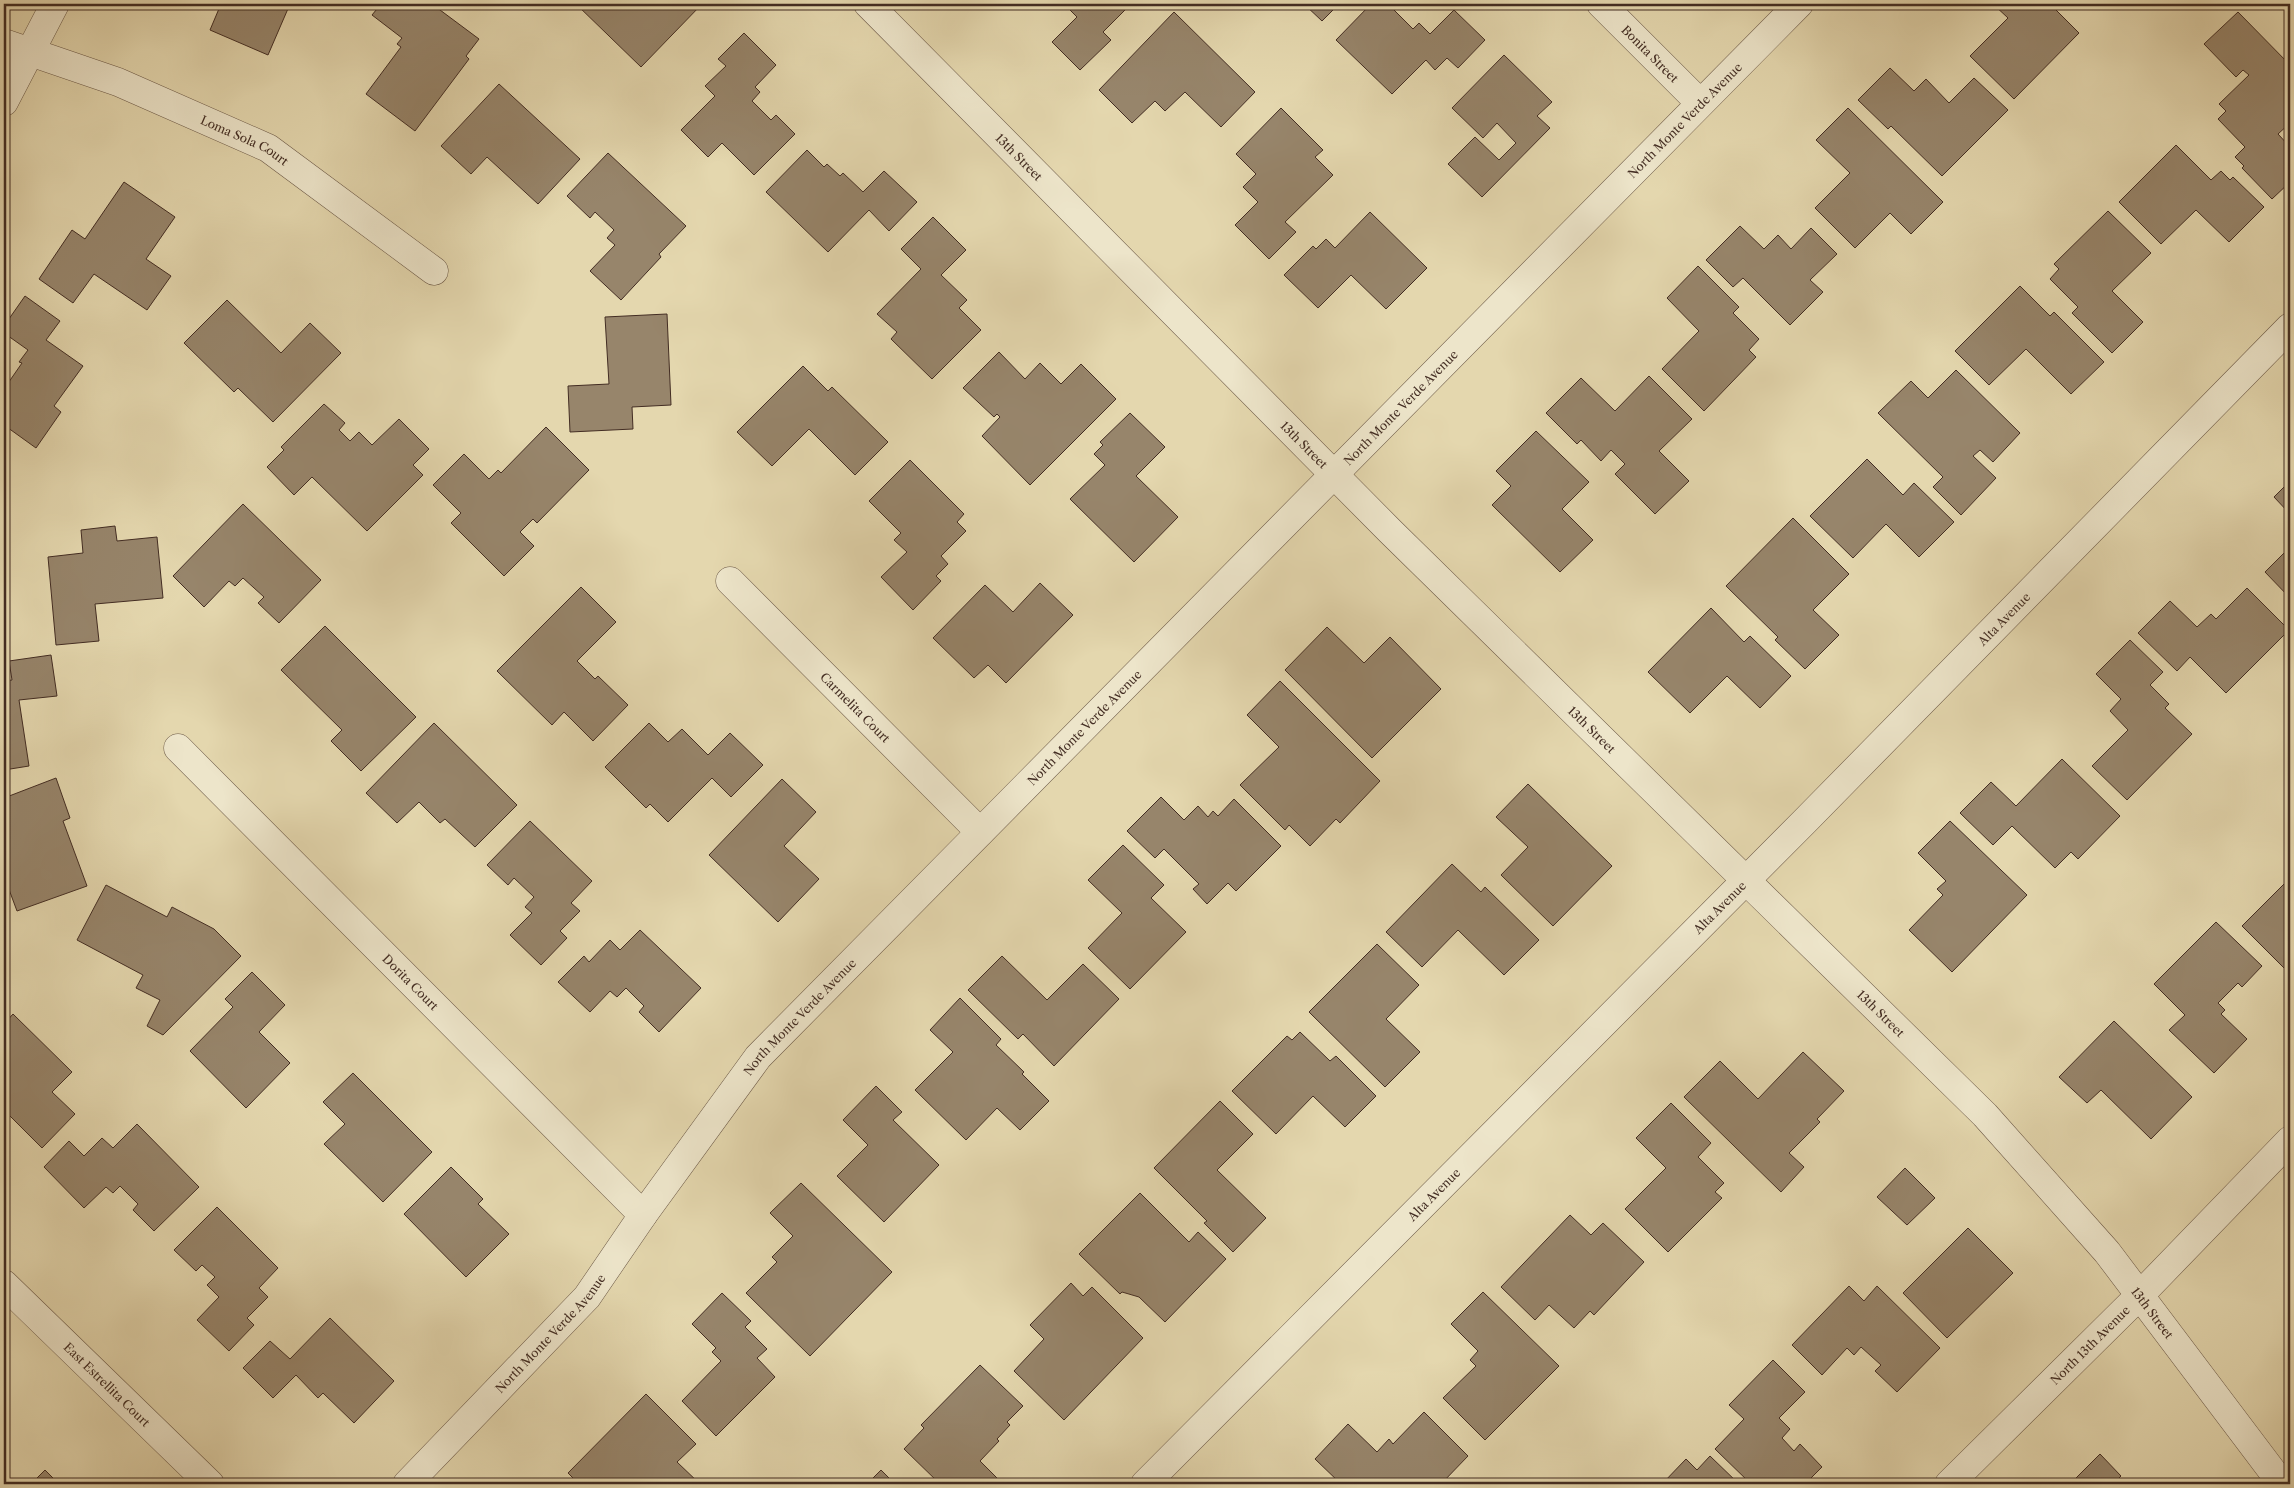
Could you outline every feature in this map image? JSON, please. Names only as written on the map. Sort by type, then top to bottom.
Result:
[{"type":"street","points":[[4,102],[55,4]]},
{"type":"street","name":"13th Street","points":[[868,4],[1335,476],[1985,1115],[2089,1230],[2140,1294],[2282,1484]]},
{"type":"street","name":"Bonita Street","points":[[1601,4],[1700,103]]},
{"type":"street","name":"North Monte Verde Avenue","points":[[407,1484],[587,1297],[643,1215],[758,1057],[1295,511],[1335,476],[1373,432],[1799,4]]},
{"type":"street","name":"Loma Sola Court","points":[[4,43],[118,82],[268,148],[434,271]]},
{"type":"street","name":"Alta Avenue","points":[[1145,1484],[1745,881],[2290,327]]},
{"type":"street","name":"Carmelita Court","points":[[730,581],[980,832]]},
{"type":"street","name":"Dorita Court","points":[[178,748],[643,1215]]},
{"type":"street","name":"North 13th Avenue","points":[[1949,1484],[2140,1294],[2290,1140]]},
{"type":"street","name":"East Estrellita Court","points":[[4,1284],[210,1484]]},
{"type":"building","points":[[221,4],[290,4],[268,55],[210,30]]},
{"type":"building","points":[[381,4],[432,4],[479,39],[466,56],[469,59],[415,131],[366,94],[401,47],[397,44],[402,38],[372,15]]},
{"type":"building","points":[[576,4],[702,4],[641,67]]},
{"type":"building","points":[[1064,4],[1131,4],[1103,32],[1111,40],[1080,70],[1052,42],[1077,17]]},
{"type":"building","points":[[1304,4],[1339,4],[1322,21]]},
{"type":"building","points":[[1371,4],[1388,4],[1413,29],[1419,23],[1430,34],[1454,10],[1485,40],[1458,68],[1447,58],[1435,70],[1426,60],[1392,94],[1336,40]]},
{"type":"building","points":[[1993,4],[2050,4],[2079,33],[2014,99],[1970,56],[2008,18]]},
{"type":"building","points":[[1174,12],[1255,92],[1221,127],[1185,92],[1165,111],[1155,101],[1132,123],[1099,90]]},
{"type":"building","points":[[2238,12],[2290,65],[2290,123],[2278,134],[2290,147],[2290,182],[2272,199],[2242,168],[2244,166],[2235,157],[2245,147],[2218,119],[2226,111],[2219,104],[2249,75],[2243,70],[2236,77],[2204,44]]},
{"type":"building","points":[[744,33],[776,65],[755,87],[760,92],[752,101],[771,120],[776,115],[795,134],[754,175],[722,143],[708,157],[681,130],[715,96],[705,86],[726,66],[718,59]]},
{"type":"building","points":[[1504,55],[1552,102],[1537,116],[1550,128],[1482,197],[1448,164],[1475,137],[1499,160],[1516,143],[1497,123],[1483,138],[1452,108]]},
{"type":"building","points":[[1890,68],[1914,91],[1926,79],[1949,103],[1974,78],[2008,110],[1942,176],[1891,126],[1888,129],[1858,100]]},
{"type":"building","points":[[499,84],[580,159],[538,204],[487,157],[471,174],[441,146]]},
{"type":"building","points":[[1281,108],[1323,150],[1315,157],[1333,175],[1285,222],[1296,232],[1269,259],[1235,225],[1258,202],[1243,187],[1256,174],[1236,154]]},
{"type":"building","points":[[1848,108],[1943,202],[1911,234],[1890,213],[1855,248],[1815,208],[1850,173],[1816,140]]},
{"type":"building","points":[[2176,145],[2211,180],[2221,171],[2230,180],[2233,177],[2264,207],[2229,242],[2196,210],[2161,244],[2119,202]]},
{"type":"building","points":[[807,150],[824,167],[827,164],[840,176],[843,173],[863,192],[884,171],[917,202],[889,231],[869,210],[828,252],[766,192]]},
{"type":"building","points":[[608,153],[686,226],[659,254],[661,257],[621,300],[590,271],[615,245],[607,238],[614,230],[595,212],[590,218],[567,196]]},
{"type":"building","points":[[124,182],[175,217],[146,259],[171,276],[147,310],[94,274],[73,303],[39,279],[72,230],[85,239]]},
{"type":"building","points":[[2108,211],[2151,253],[2112,291],[2143,322],[2112,353],[2072,313],[2078,307],[2050,279],[2059,269],[2054,264]]},
{"type":"building","points":[[1370,212],[1427,268],[1386,309],[1351,275],[1318,308],[1284,275],[1313,246],[1316,249],[1326,239],[1335,248]]},
{"type":"building","points":[[933,217],[966,250],[941,275],[967,300],[959,308],[981,330],[932,379],[891,339],[897,332],[877,314],[921,269],[901,249]]},
{"type":"building","points":[[1740,226],[1764,249],[1778,235],[1791,249],[1811,228],[1837,254],[1810,280],[1823,292],[1790,325],[1743,278],[1733,287],[1706,260]]},
{"type":"building","points":[[1698,266],[1739,307],[1733,313],[1759,339],[1749,350],[1756,357],[1704,411],[1662,369],[1699,331],[1667,298]]},
{"type":"building","points":[[2020,286],[2050,316],[2054,312],[2104,362],[2071,394],[2026,349],[1989,385],[1955,351]]},
{"type":"building","points":[[25,296],[60,321],[46,340],[83,366],[54,406],[61,412],[36,448],[4,425],[4,389],[22,363],[19,362],[28,350],[4,333],[4,326]]},
{"type":"building","points":[[227,300],[281,353],[310,323],[341,353],[273,422],[238,388],[234,392],[184,343]]},
{"type":"building","points":[[667,314],[671,405],[632,407],[633,429],[570,432],[568,386],[609,384],[605,317]]},
{"type":"building","points":[[999,352],[1025,379],[1040,363],[1061,384],[1081,364],[1116,399],[1030,485],[982,436],[1000,417],[997,414],[994,417],[963,388]]},
{"type":"building","points":[[803,366],[828,391],[832,387],[888,442],[855,475],[809,429],[772,466],[737,432]]},
{"type":"building","points":[[1956,370],[2020,433],[1993,462],[1980,450],[1973,456],[1996,478],[1961,515],[1933,487],[1943,477],[1878,413],[1911,381],[1928,398]]},
{"type":"building","points":[[1649,376],[1692,419],[1659,451],[1689,481],[1655,514],[1615,474],[1625,464],[1611,450],[1601,461],[1581,440],[1577,444],[1546,413],[1581,378],[1615,411]]},
{"type":"building","points":[[324,404],[345,423],[339,430],[350,441],[359,432],[372,445],[399,419],[429,449],[413,465],[423,475],[367,531],[312,477],[294,495],[267,467],[284,450],[281,447]]},
{"type":"building","points":[[1130,413],[1165,447],[1136,476],[1178,517],[1134,562],[1070,499],[1105,465],[1094,454],[1103,445],[1100,442]]},
{"type":"building","points":[[546,427],[589,470],[537,523],[533,519],[520,532],[534,546],[504,576],[451,523],[461,513],[433,485],[464,454],[489,479],[498,470],[501,473]]},
{"type":"building","points":[[1536,431],[1589,482],[1562,509],[1593,540],[1560,572],[1492,505],[1511,486],[1496,471]]},
{"type":"building","points":[[1867,459],[1903,495],[1914,483],[1954,522],[1919,557],[1886,524],[1853,558],[1810,516]]},
{"type":"building","points":[[910,460],[964,514],[957,522],[966,531],[941,556],[948,564],[936,576],[941,581],[913,610],[881,577],[907,552],[894,540],[901,533],[869,501]]},
{"type":"building","points":[[2290,481],[2290,514],[2274,497]]},
{"type":"building","points":[[243,504],[321,580],[279,623],[258,603],[264,597],[243,578],[235,586],[229,581],[204,607],[173,576]]},
{"type":"building","points":[[1793,518],[1849,574],[1813,610],[1839,635],[1805,669],[1775,640],[1778,637],[1726,586]]},
{"type":"building","points":[[115,526],[117,541],[157,537],[163,598],[95,604],[99,641],[56,645],[48,557],[83,553],[81,530]]},
{"type":"building","points":[[2290,547],[2290,598],[2265,572]]},
{"type":"building","points":[[1040,583],[1073,615],[1006,683],[988,665],[974,678],[933,638],[985,585],[1013,612]]},
{"type":"building","points":[[581,587],[616,622],[577,661],[595,679],[598,676],[628,705],[593,741],[564,712],[552,725],[497,671]]},
{"type":"building","points":[[2247,588],[2289,630],[2226,693],[2190,657],[2177,671],[2138,633],[2170,601],[2197,627],[2211,614],[2216,619]]},
{"type":"building","points":[[1711,608],[1744,642],[1750,636],[1791,676],[1760,708],[1727,676],[1690,713],[1648,672]]},
{"type":"building","points":[[325,626],[416,717],[361,771],[331,741],[342,730],[281,670]]},
{"type":"building","points":[[1327,627],[1364,663],[1390,637],[1441,689],[1372,758],[1285,670]]},
{"type":"building","points":[[2130,640],[2163,672],[2150,685],[2169,704],[2165,708],[2192,734],[2127,800],[2092,766],[2128,730],[2110,711],[2121,699],[2096,674]]},
{"type":"building","points":[[51,655],[57,696],[19,700],[29,766],[4,770],[4,681],[12,680],[9,661]]},
{"type":"building","points":[[1280,681],[1380,781],[1340,823],[1336,819],[1310,846],[1289,825],[1285,830],[1240,785],[1279,747],[1247,715]]},
{"type":"building","points":[[434,723],[517,805],[475,847],[445,819],[440,823],[419,802],[397,823],[366,793]]},
{"type":"building","points":[[649,723],[668,742],[682,729],[708,755],[730,733],[763,765],[731,797],[712,778],[668,822],[650,804],[646,808],[605,767]]},
{"type":"building","points":[[2062,759],[2120,816],[2078,859],[2071,852],[2055,868],[2012,826],[1993,845],[1960,813],[1991,782],[2016,806]]},
{"type":"building","points":[[56,778],[70,818],[63,821],[87,886],[17,911],[4,876],[4,798]]},
{"type":"building","points":[[782,779],[816,812],[784,846],[819,879],[778,922],[709,855]]},
{"type":"building","points":[[1528,784],[1612,866],[1553,926],[1501,875],[1528,847],[1496,817]]},
{"type":"building","points":[[1161,797],[1184,820],[1198,806],[1208,817],[1213,811],[1218,816],[1234,799],[1281,846],[1236,891],[1228,883],[1207,904],[1193,889],[1199,884],[1164,849],[1155,858],[1127,831]]},
{"type":"building","points":[[530,821],[592,881],[571,903],[580,911],[560,931],[567,938],[541,965],[510,935],[532,913],[525,907],[534,897],[514,878],[508,885],[487,865]]},
{"type":"building","points":[[1950,821],[2027,895],[1952,972],[1909,930],[1943,895],[1937,889],[1946,881],[1918,853]]},
{"type":"building","points":[[1123,845],[1164,885],[1151,898],[1186,932],[1130,989],[1088,948],[1122,913],[1088,880]]},
{"type":"building","points":[[1452,864],[1481,892],[1485,887],[1539,940],[1504,975],[1458,930],[1422,967],[1386,932]]},
{"type":"building","points":[[2290,878],[2290,964],[2285,969],[2242,926]]},
{"type":"building","points":[[106,885],[167,917],[172,907],[214,929],[241,956],[163,1035],[147,1026],[160,1000],[136,988],[143,975],[77,940]]},
{"type":"building","points":[[2216,922],[2262,966],[2242,987],[2238,983],[2218,1003],[2225,1010],[2221,1014],[2247,1039],[2214,1073],[2169,1030],[2185,1015],[2154,984]]},
{"type":"building","points":[[640,930],[701,988],[659,1032],[639,1012],[644,1006],[626,988],[617,997],[610,991],[590,1012],[558,982],[584,956],[589,962],[610,940],[620,950]]},
{"type":"building","points":[[1377,944],[1419,985],[1386,1019],[1420,1052],[1385,1087],[1309,1012]]},
{"type":"building","points":[[1002,956],[1047,1000],[1083,964],[1119,999],[1054,1066],[1023,1034],[1018,1039],[968,990]]},
{"type":"building","points":[[252,972],[285,1005],[259,1032],[290,1063],[246,1108],[190,1051],[233,1007],[225,999]]},
{"type":"building","points":[[960,998],[1001,1039],[996,1045],[1024,1072],[1022,1074],[1049,1101],[1020,1130],[997,1108],[966,1140],[915,1090],[953,1052],[930,1030]]},
{"type":"building","points":[[13,1014],[72,1072],[52,1092],[75,1114],[42,1148],[4,1110],[4,1024]]},
{"type":"building","points":[[2114,1021],[2192,1097],[2151,1139],[2101,1090],[2087,1103],[2059,1077]]},
{"type":"building","points":[[1300,1032],[1330,1061],[1336,1056],[1376,1096],[1345,1127],[1313,1096],[1276,1134],[1232,1091],[1287,1036],[1292,1040]]},
{"type":"building","points":[[1803,1052],[1844,1091],[1817,1119],[1820,1122],[1789,1153],[1804,1167],[1781,1192],[1684,1097],[1720,1061],[1758,1099]]},
{"type":"building","points":[[353,1073],[432,1152],[383,1202],[324,1144],[345,1124],[323,1102]]},
{"type":"building","points":[[876,1086],[902,1112],[893,1120],[939,1165],[884,1222],[837,1176],[868,1145],[843,1120]]},
{"type":"building","points":[[1220,1101],[1253,1134],[1217,1170],[1266,1218],[1233,1252],[1204,1223],[1207,1221],[1154,1168]]},
{"type":"building","points":[[1671,1103],[1711,1143],[1698,1157],[1724,1183],[1715,1192],[1722,1198],[1668,1252],[1625,1209],[1666,1168],[1636,1138]]},
{"type":"building","points":[[137,1124],[199,1187],[154,1231],[133,1210],[138,1204],[120,1186],[113,1193],[106,1187],[84,1208],[44,1167],[69,1141],[84,1156],[102,1138],[113,1148]]},
{"type":"building","points":[[451,1167],[483,1199],[478,1204],[509,1234],[466,1277],[404,1214]]},
{"type":"building","points":[[1905,1168],[1935,1198],[1907,1225],[1877,1197]]},
{"type":"building","points":[[801,1183],[892,1272],[810,1356],[746,1293],[777,1262],[772,1257],[793,1236],[770,1213]]},
{"type":"building","points":[[1140,1193],[1189,1242],[1198,1232],[1226,1259],[1165,1322],[1139,1297],[1122,1292],[1120,1294],[1079,1254]]},
{"type":"building","points":[[217,1207],[278,1268],[259,1288],[268,1297],[247,1318],[254,1325],[229,1351],[197,1320],[219,1297],[207,1285],[215,1277],[202,1265],[196,1271],[174,1250]]},
{"type":"building","points":[[1570,1215],[1591,1235],[1603,1223],[1644,1262],[1594,1315],[1590,1311],[1574,1328],[1549,1305],[1535,1320],[1501,1287]]},
{"type":"building","points":[[1968,1228],[2013,1273],[1947,1338],[1903,1293]]},
{"type":"building","points":[[1071,1283],[1083,1296],[1092,1287],[1143,1338],[1064,1420],[1014,1371],[1044,1339],[1030,1325]]},
{"type":"building","points":[[1849,1286],[1864,1301],[1877,1286],[1940,1348],[1897,1392],[1875,1371],[1881,1365],[1861,1347],[1854,1355],[1847,1348],[1822,1375],[1792,1345]]},
{"type":"building","points":[[1483,1292],[1559,1366],[1485,1440],[1443,1398],[1476,1366],[1470,1360],[1478,1351],[1451,1324]]},
{"type":"building","points":[[722,1293],[751,1321],[745,1327],[767,1349],[757,1358],[775,1377],[716,1436],[682,1401],[721,1361],[712,1352],[716,1348],[692,1324]]},
{"type":"building","points":[[330,1318],[394,1381],[354,1423],[323,1393],[318,1398],[296,1375],[273,1398],[243,1368],[270,1341],[290,1359]]},
{"type":"building","points":[[1773,1360],[1805,1392],[1779,1418],[1790,1429],[1782,1438],[1794,1451],[1800,1444],[1822,1467],[1805,1484],[1751,1484],[1715,1449],[1744,1419],[1729,1405]]},
{"type":"building","points":[[980,1365],[1023,1406],[1007,1422],[1010,1425],[997,1439],[999,1441],[980,1461],[1002,1483],[940,1484],[904,1449],[924,1428],[921,1425]]},
{"type":"building","points":[[646,1394],[696,1444],[677,1462],[700,1484],[624,1484],[619,1480],[615,1484],[579,1484],[568,1473]]},
{"type":"building","points":[[1424,1412],[1468,1456],[1441,1484],[1341,1484],[1315,1459],[1348,1424],[1377,1452],[1389,1439],[1393,1444]]},
{"type":"building","points":[[2100,1454],[2121,1476],[2116,1481],[2118,1484],[2070,1484]]},
{"type":"building","points":[[1710,1456],[1739,1484],[1662,1484],[1686,1459],[1697,1470]]},
{"type":"building","points":[[45,1470],[59,1484],[31,1484]]},
{"type":"building","points":[[881,1470],[895,1484],[867,1484]]},
{"type":"building","points":[[4,1475],[13,1484],[4,1484]]}]
